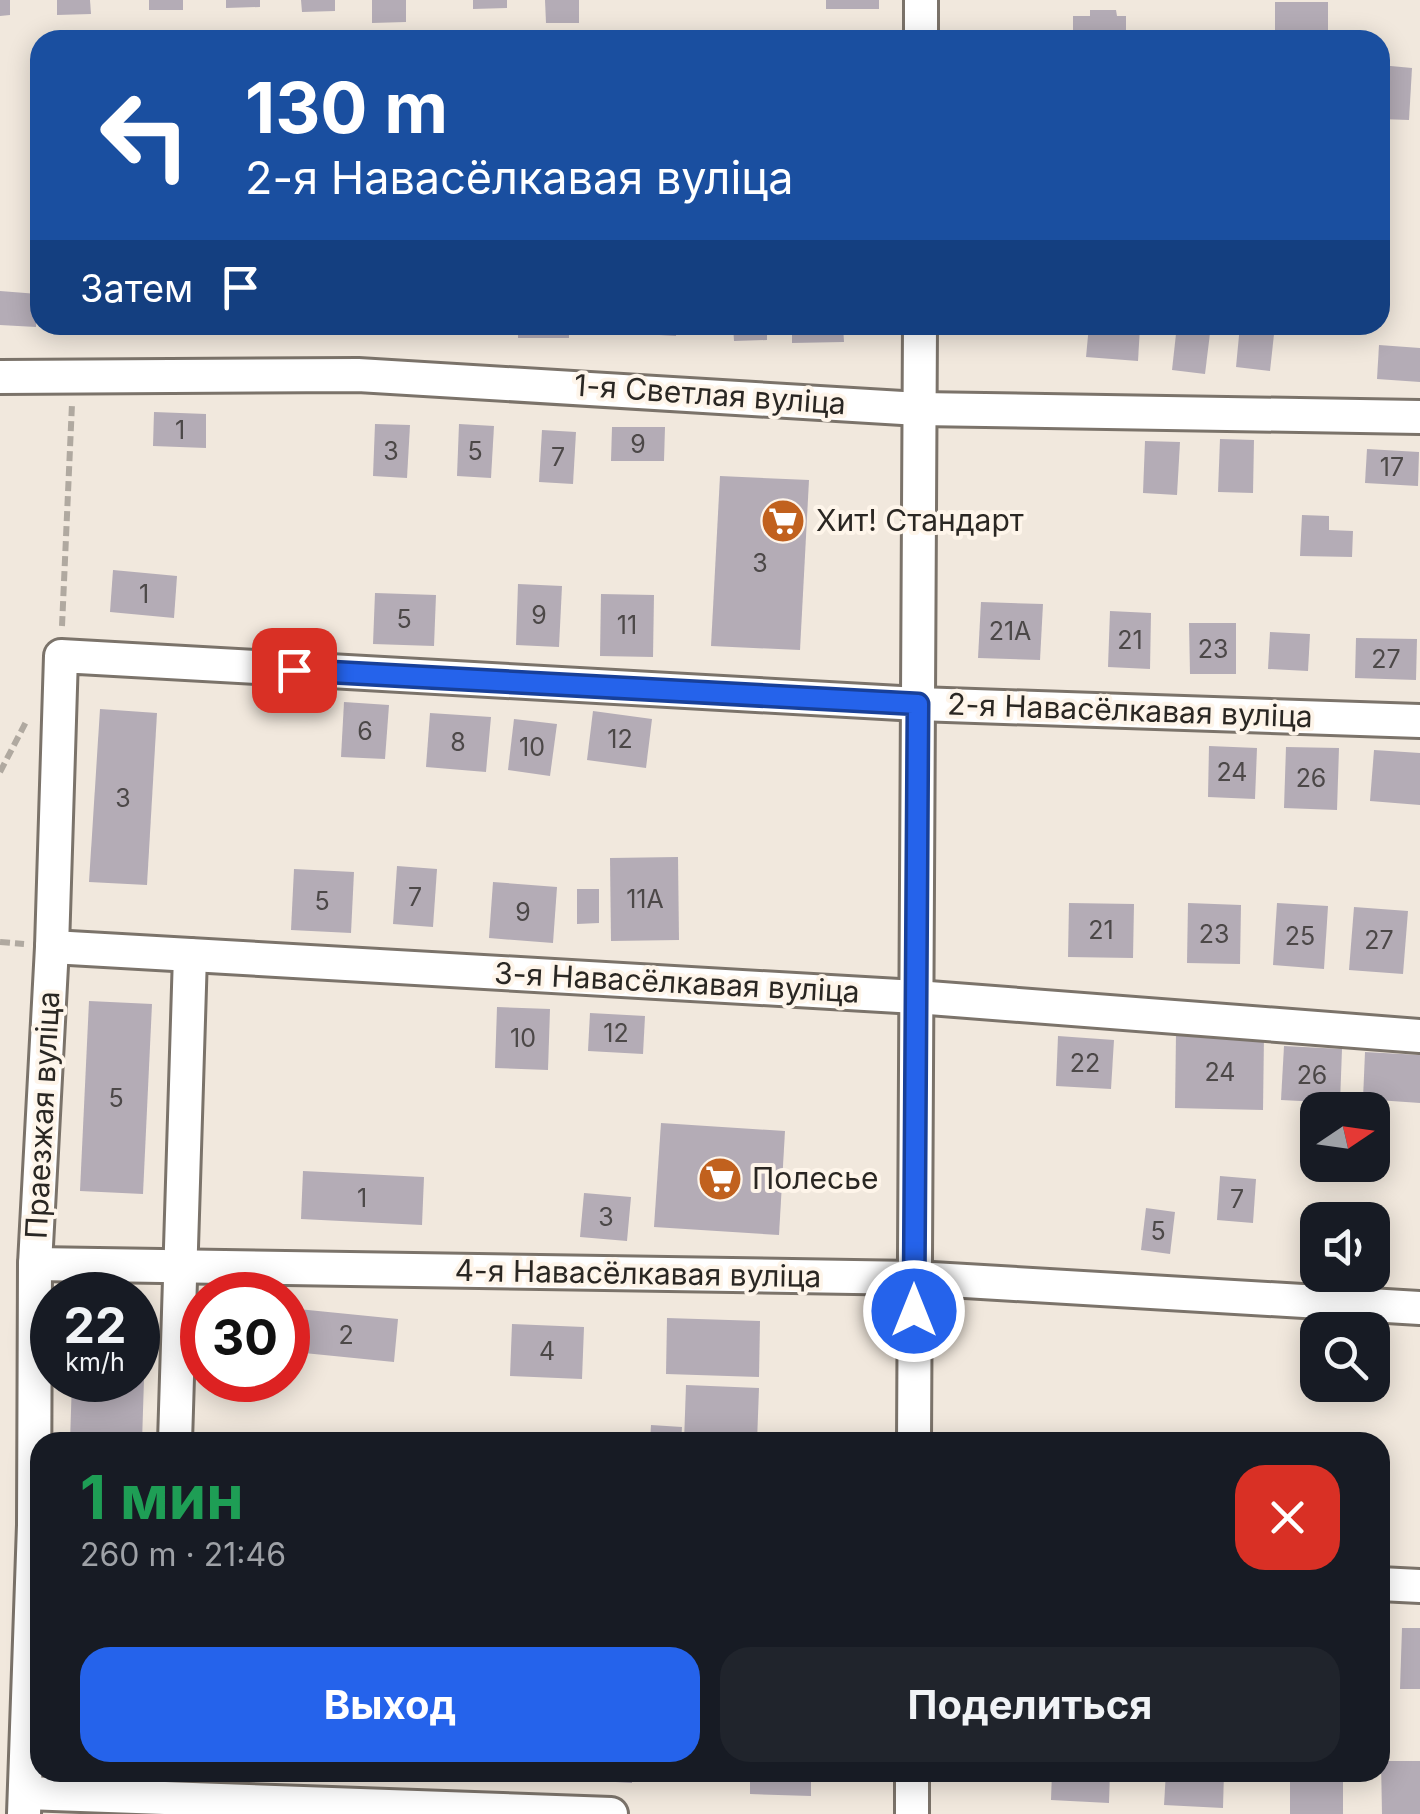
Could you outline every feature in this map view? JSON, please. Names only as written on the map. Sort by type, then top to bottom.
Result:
[{"type":"street","points":[[921,30],[922,0]]},
{"type":"street","points":[[914,1432],[920,335]]},
{"type":"street","name":"1-я Светлая вуліца","points":[[0,377],[358,375],[919,409],[1420,418]]},
{"type":"street","name":"2-я Навасёлкавая вуліца","points":[[60,656],[918,704],[1420,721]]},
{"type":"street","name":"Праезжая вуліца","points":[[36,1432],[35,1264],[52,947],[60,656]]},
{"type":"street","name":"3-я Навасёлкавая вуліца","points":[[52,947],[916,998],[1420,1036]]},
{"type":"street","points":[[175,1432],[190,954]]},
{"type":"street","name":"4-я Навасёлкавая вуліца","points":[[35,1264],[915,1278],[1420,1308]]},
{"type":"street","points":[[1390,1584],[1420,1586]]},
{"type":"street","name":"Праезжая вуліца","points":[[25,1803],[30,1687]]},
{"type":"street","points":[[912,1782],[912,1814]]},
{"type":"street","points":[[25,1803],[164,1795],[611,1814]]},
{"type":"path","points":[[60,656],[74,376]]},
{"type":"building","points":[[0,0],[10,0],[10,15],[0,16]]},
{"type":"building","points":[[57,0],[90,0],[91,14],[57,15]]},
{"type":"building","points":[[149,0],[183,0],[183,10],[149,10]]},
{"type":"building","points":[[226,0],[260,0],[260,7],[226,8]]},
{"type":"building","points":[[301,0],[335,0],[335,11],[302,12]]},
{"type":"building","points":[[372,0],[406,0],[406,22],[372,23]]},
{"type":"building","points":[[473,0],[507,0],[507,8],[473,9]]},
{"type":"building","points":[[545,0],[579,0],[579,23],[546,23]]},
{"type":"building","points":[[826,0],[879,0],[879,9],[826,9]]},
{"type":"building","points":[[1275,2],[1328,2],[1328,30],[1275,30]]},
{"type":"building","points":[[1090,10],[1116,10],[1117,16],[1126,16],[1126,30],[1073,30],[1073,16],[1090,16]]},
{"type":"building","points":[[1390,66],[1412,68],[1409,120],[1390,119]]},
{"type":"building","points":[[0,291],[30,293],[30,327],[0,325]]},
{"type":"building","points":[[518,335],[569,335],[569,338]]},
{"type":"building","points":[[734,335],[767,335],[767,340],[734,341]]},
{"type":"building","points":[[792,335],[844,335],[844,342],[792,343]]},
{"type":"building","points":[[1088,335],[1140,335],[1138,361],[1086,357]]},
{"type":"building","points":[[1176,335],[1210,335],[1205,374],[1172,370]]},
{"type":"building","points":[[1239,335],[1274,335],[1270,371],[1236,367]]},
{"type":"building","points":[[1379,345],[1420,348],[1420,382],[1377,379]]},
{"type":"building","points":[[154,412],[206,414],[206,448],[153,446]]},
{"type":"building","points":[[375,424],[410,425],[407,478],[373,476]]},
{"type":"building","points":[[459,424],[494,426],[491,478],[457,476]]},
{"type":"building","points":[[612,427],[665,427],[664,461],[611,461]]},
{"type":"building","points":[[542,430],[576,432],[573,484],[539,482]]},
{"type":"building","points":[[1220,439],[1254,440],[1253,493],[1218,492]]},
{"type":"building","points":[[1145,441],[1180,442],[1177,495],[1143,493]]},
{"type":"building","points":[[1367,449],[1419,452],[1418,486],[1365,483]]},
{"type":"building","points":[[720,476],[809,480],[800,650],[711,646]]},
{"type":"building","points":[[1302,515],[1329,516],[1329,530],[1353,531],[1352,557],[1300,556]]},
{"type":"building","points":[[113,570],[177,576],[174,618],[110,612]]},
{"type":"building","points":[[518,584],[562,586],[559,647],[516,645]]},
{"type":"building","points":[[375,593],[436,595],[434,646],[373,644]]},
{"type":"building","points":[[601,594],[654,595],[653,657],[600,656]]},
{"type":"building","points":[[981,602],[1043,604],[1040,660],[978,658]]},
{"type":"building","points":[[1110,611],[1151,613],[1150,669],[1108,667]]},
{"type":"building","points":[[1189,623],[1236,623],[1236,674],[1190,674]]},
{"type":"building","points":[[1270,632],[1310,634],[1308,671],[1268,669]]},
{"type":"building","points":[[1356,638],[1417,639],[1416,680],[1355,678]]},
{"type":"building","points":[[344,702],[389,705],[385,759],[341,757]]},
{"type":"building","points":[[100,709],[157,713],[147,885],[89,882]]},
{"type":"building","points":[[593,711],[652,719],[646,768],[587,760]]},
{"type":"building","points":[[430,713],[491,717],[486,772],[426,767]]},
{"type":"building","points":[[514,719],[557,724],[550,776],[508,770]]},
{"type":"building","points":[[1209,746],[1257,748],[1255,799],[1208,797]]},
{"type":"building","points":[[1286,747],[1339,748],[1337,810],[1284,808]]},
{"type":"building","points":[[1374,750],[1420,753],[1420,805],[1370,801]]},
{"type":"building","points":[[678,857],[679,940],[611,941],[610,858]]},
{"type":"building","points":[[397,866],[437,869],[433,927],[393,924]]},
{"type":"building","points":[[294,869],[354,872],[351,933],[291,930]]},
{"type":"building","points":[[493,882],[557,887],[553,943],[489,938]]},
{"type":"building","points":[[577,889],[599,889],[599,923],[577,924]]},
{"type":"building","points":[[1069,903],[1134,904],[1133,958],[1068,957]]},
{"type":"building","points":[[1188,903],[1241,905],[1240,964],[1187,963]]},
{"type":"building","points":[[1277,903],[1328,906],[1324,969],[1273,965]]},
{"type":"building","points":[[1354,907],[1408,911],[1403,974],[1349,970]]},
{"type":"building","points":[[89,1001],[152,1004],[143,1194],[80,1191]]},
{"type":"building","points":[[497,1007],[550,1009],[548,1070],[495,1068]]},
{"type":"building","points":[[590,1013],[645,1016],[643,1054],[588,1051]]},
{"type":"building","points":[[1176,1034],[1264,1035],[1263,1110],[1175,1108]]},
{"type":"building","points":[[1058,1036],[1114,1040],[1111,1089],[1056,1086]]},
{"type":"building","points":[[1284,1046],[1342,1049],[1340,1092],[1300,1092],[1300,1101],[1281,1100]]},
{"type":"building","points":[[1365,1052],[1420,1055],[1420,1103],[1390,1101],[1390,1092],[1363,1092]]},
{"type":"building","name":"Полесье","points":[[661,1123],[785,1131],[779,1235],[654,1227]]},
{"type":"building","points":[[303,1171],[424,1177],[422,1225],[301,1219]]},
{"type":"building","points":[[1220,1176],[1256,1179],[1253,1223],[1217,1220]]},
{"type":"building","points":[[584,1193],[631,1197],[627,1241],[580,1237]]},
{"type":"building","points":[[1146,1208],[1175,1212],[1170,1254],[1141,1250]]},
{"type":"building","points":[[310,1310],[398,1319],[394,1362],[310,1354]]},
{"type":"building","points":[[667,1318],[760,1321],[759,1377],[666,1374]]},
{"type":"building","points":[[512,1324],[584,1327],[582,1379],[510,1376]]},
{"type":"building","points":[[686,1385],[759,1388],[757,1432],[684,1432]]},
{"type":"building","points":[[71,1402],[143,1402],[142,1432],[70,1432]]},
{"type":"building","points":[[651,1425],[682,1427],[682,1432],[651,1432]]},
{"type":"building","points":[[1402,1628],[1420,1628],[1420,1689],[1400,1689]]},
{"type":"building","points":[[1390,1761],[1420,1761],[1420,1814],[1382,1814],[1381,1782],[1390,1782]]},
{"type":"building","points":[[750,1782],[811,1782],[811,1796],[750,1794]]},
{"type":"building","points":[[1052,1782],[1110,1782],[1109,1803],[1051,1800]]},
{"type":"building","points":[[1165,1782],[1224,1782],[1223,1808],[1164,1805]]},
{"type":"building","points":[[1290,1782],[1343,1782],[1343,1814],[1290,1814]]},
{"type":"place","name":"Хит! Стандарт","points":[[783,521]]},
{"type":"place","name":"Полесье","points":[[720,1179]]},
{"type":"route","points":[[294,670],[918,704],[914,1311]]}]
